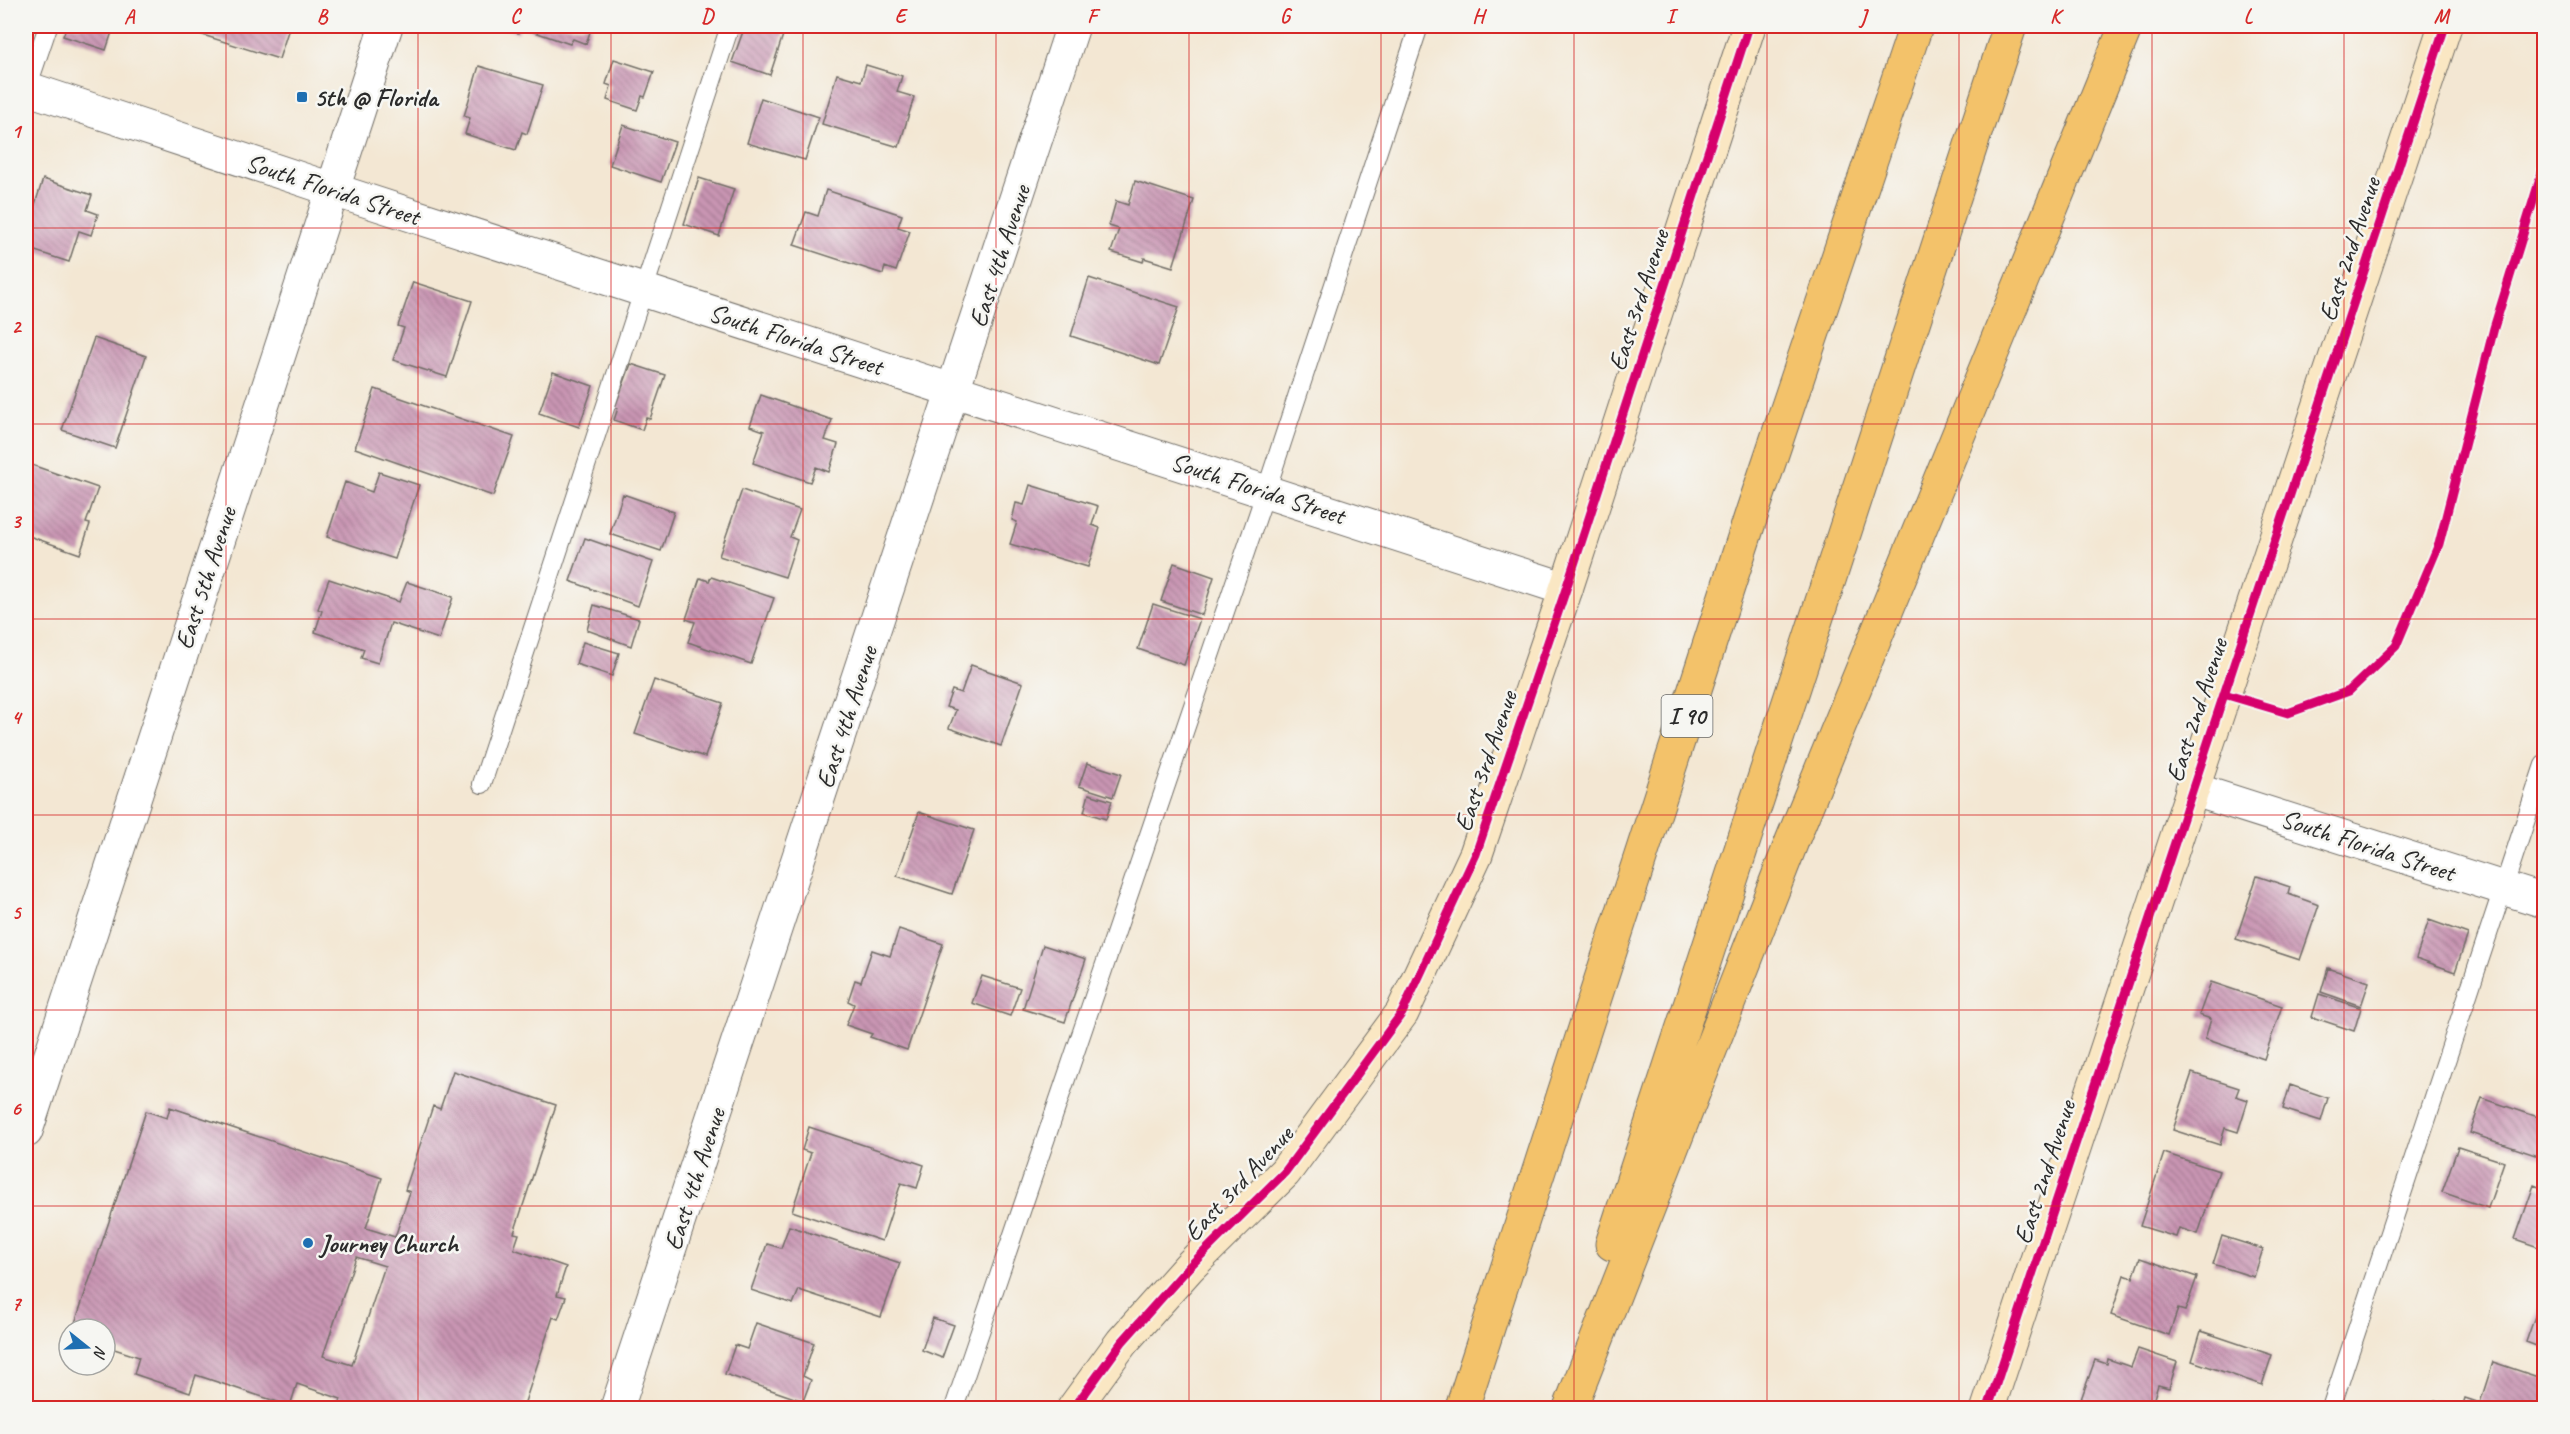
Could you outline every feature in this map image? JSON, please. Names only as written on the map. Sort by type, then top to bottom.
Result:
[{"type":"highway","name":"I 90","points":[[1462,1408],[1753,510],[1916,26]]},
{"type":"highway","points":[[1559,1408],[2010,26]]},
{"type":"highway","points":[[1570,1408],[1792,841],[2126,26]]},
{"type":"street","name":"East 5th Avenue","points":[[26,1131],[331,189],[386,26]]},
{"type":"street","name":"East 4th Avenue","points":[[617,1408],[955,390],[1073,26]]},
{"type":"street","name":"East 3rd Avenue","points":[[1074,1408],[1122,1342],[1189,1267],[1285,1172],[1402,1014],[1476,854],[1566,589],[1749,26]]},
{"type":"street","name":"East 2nd Avenue","points":[[1988,1408],[2445,26]]},
{"type":"street","name":"South Florida Street","points":[[26,88],[1566,589]]},
{"type":"street","name":"South Florida Street","points":[[2192,789],[2544,901]]},
{"type":"lane","points":[[26,88],[48,26]]},
{"type":"lane","points":[[482,784],[730,26]]},
{"type":"lane","points":[[954,1408],[1266,491],[1419,26]]},
{"type":"lane","points":[[2331,1408],[2544,765]]},
{"type":"building","points":[[67,26],[114,26],[106,50],[63,36]]},
{"type":"building","points":[[189,26],[280,26],[289,28],[279,59],[187,30]]},
{"type":"building","points":[[495,26],[592,26],[586,44],[573,39],[570,44],[520,27],[518,33]]},
{"type":"building","points":[[745,26],[766,26],[784,32],[770,75],[732,62]]},
{"type":"building","points":[[614,59],[654,72],[645,97],[642,96],[637,110],[607,100],[611,86],[606,84]]},
{"type":"building","points":[[866,65],[902,76],[897,92],[914,97],[899,147],[822,124],[837,74],[861,81]]},
{"type":"building","points":[[479,66],[543,85],[527,134],[522,132],[516,150],[465,134],[470,118],[464,116]]},
{"type":"building","points":[[761,98],[819,117],[805,160],[747,143]]},
{"type":"building","points":[[623,125],[675,142],[661,182],[610,165]]},
{"type":"building","points":[[699,178],[734,189],[719,236],[684,224]]},
{"type":"building","points":[[43,179],[92,195],[87,210],[98,214],[91,235],[79,231],[69,262],[26,248],[26,233]]},
{"type":"building","points":[[1135,181],[1194,200],[1173,267],[1144,258],[1143,262],[1111,252],[1119,229],[1109,226],[1116,201],[1128,205]]},
{"type":"building","points":[[826,190],[902,215],[898,227],[910,231],[896,271],[885,267],[883,274],[794,245],[806,212],[818,216]]},
{"type":"building","points":[[1089,278],[1179,307],[1159,365],[1071,336]]},
{"type":"building","points":[[413,282],[472,301],[447,377],[393,360],[404,328],[398,326]]},
{"type":"building","points":[[94,338],[146,356],[115,448],[62,430]]},
{"type":"building","points":[[631,364],[665,375],[650,419],[646,418],[642,430],[614,420],[618,408],[615,407]]},
{"type":"building","points":[[553,372],[593,386],[579,427],[539,413]]},
{"type":"building","points":[[375,389],[514,437],[493,496],[355,448]]},
{"type":"building","points":[[761,395],[832,420],[825,440],[838,444],[829,472],[816,467],[810,482],[753,463],[764,431],[750,426]]},
{"type":"building","points":[[26,463],[98,488],[86,523],[90,524],[80,554],[26,535]]},
{"type":"building","points":[[379,472],[419,485],[395,559],[327,537],[345,482],[372,492]]},
{"type":"building","points":[[1030,485],[1098,506],[1092,525],[1100,528],[1088,567],[1010,544],[1017,522],[1012,520],[1016,503],[1024,505]]},
{"type":"building","points":[[742,490],[800,510],[790,537],[797,540],[785,577],[719,556]]},
{"type":"building","points":[[623,494],[674,512],[661,551],[610,534]]},
{"type":"building","points":[[585,538],[653,562],[638,606],[570,581]]},
{"type":"building","points":[[1174,563],[1214,577],[1202,615],[1161,601]]},
{"type":"building","points":[[711,577],[774,598],[751,664],[688,642],[695,622],[686,619],[700,578],[709,581]]},
{"type":"building","points":[[329,579],[399,602],[407,582],[453,597],[439,639],[391,623],[378,663],[361,658],[364,649],[315,632],[322,611],[318,609]]},
{"type":"building","points":[[1153,604],[1200,619],[1184,665],[1138,649]]},
{"type":"building","points":[[594,605],[639,619],[631,646],[587,630]]},
{"type":"building","points":[[583,642],[619,653],[612,676],[576,664]]},
{"type":"building","points":[[971,665],[1023,683],[1001,746],[949,728],[956,710],[946,707],[952,690],[961,693]]},
{"type":"building","points":[[654,680],[723,703],[705,757],[635,734]]},
{"type":"building","points":[[1087,763],[1121,774],[1113,797],[1079,786]]},
{"type":"building","points":[[1089,794],[1112,801],[1106,819],[1084,812]]},
{"type":"building","points":[[919,812],[974,830],[952,894],[897,876]]},
{"type":"building","points":[[2257,876],[2290,887],[2288,894],[2319,905],[2300,960],[2236,939]]},
{"type":"building","points":[[2429,920],[2468,934],[2455,972],[2416,958]]},
{"type":"building","points":[[899,929],[943,944],[907,1050],[870,1037],[872,1034],[846,1025],[854,1004],[848,1001],[855,980],[861,982],[872,950],[890,956]]},
{"type":"building","points":[[1043,945],[1086,959],[1065,1022],[1023,1009]]},
{"type":"building","points":[[2328,968],[2369,982],[2361,1006],[2321,992]]},
{"type":"building","points":[[982,976],[1020,988],[1010,1016],[972,1003]]},
{"type":"building","points":[[2211,982],[2282,1006],[2264,1059],[2205,1039],[2211,1019],[2199,1015]]},
{"type":"building","points":[[2319,994],[2361,1008],[2354,1031],[2312,1017]]},
{"type":"building","name":"Journey Church","points":[[453,1071],[556,1105],[514,1233],[519,1234],[514,1249],[566,1267],[557,1295],[566,1297],[558,1319],[553,1317],[523,1408],[338,1408],[341,1399],[297,1384],[290,1406],[196,1375],[190,1393],[134,1374],[139,1357],[117,1350],[117,1317],[77,1317],[146,1111],[167,1118],[170,1107],[382,1178],[366,1228],[395,1237],[410,1192],[405,1190],[433,1106],[440,1109]],"holes":[[[356,1257],[385,1266],[352,1365],[323,1356]]]},
{"type":"building","points":[[2192,1073],[2239,1088],[2236,1096],[2248,1100],[2238,1132],[2225,1128],[2220,1145],[2173,1130]]},
{"type":"building","points":[[2290,1085],[2328,1098],[2321,1121],[2283,1109]]},
{"type":"building","points":[[2482,1098],[2544,1119],[2544,1158],[2470,1133]]},
{"type":"building","points":[[809,1127],[924,1165],[917,1188],[901,1183],[882,1241],[792,1211],[811,1153],[802,1150]]},
{"type":"building","points":[[2458,1147],[2504,1162],[2488,1208],[2442,1192]]},
{"type":"building","points":[[2164,1153],[2219,1171],[2198,1234],[2179,1228],[2176,1237],[2140,1226]]},
{"type":"building","points":[[2534,1185],[2544,1189],[2544,1249],[2515,1239]]},
{"type":"building","points":[[789,1226],[900,1263],[881,1317],[799,1290],[793,1304],[751,1290],[767,1244],[781,1248]]},
{"type":"building","points":[[2222,1236],[2263,1249],[2254,1277],[2213,1264]]},
{"type":"building","points":[[2140,1258],[2197,1277],[2185,1311],[2178,1309],[2169,1335],[2111,1315],[2124,1275],[2133,1278]]},
{"type":"building","points":[[2544,1290],[2544,1349],[2526,1342]]},
{"type":"building","points":[[933,1318],[954,1325],[942,1358],[922,1350]]},
{"type":"building","points":[[756,1323],[814,1343],[803,1376],[811,1380],[803,1401],[725,1374],[735,1345],[747,1349]]},
{"type":"building","points":[[2201,1331],[2272,1355],[2262,1385],[2192,1361]]},
{"type":"building","points":[[2138,1349],[2177,1362],[2169,1388],[2158,1385],[2151,1408],[2092,1408],[2080,1402],[2095,1360],[2107,1364],[2108,1359],[2131,1367]]},
{"type":"building","points":[[2493,1362],[2544,1379],[2544,1408],[2462,1408],[2465,1398],[2480,1403]]},
{"type":"building","points":[[2435,1400],[2459,1408],[2432,1408]]},
{"type":"cycle path","points":[[1074,1408],[1122,1342],[1189,1267],[1285,1172],[1402,1013],[1476,854],[1566,589],[1749,26]]},
{"type":"cycle path","points":[[1988,1408],[2445,26]]},
{"type":"cycle path","points":[[2224,694],[2288,713],[2349,691],[2396,646],[2439,544],[2494,328],[2544,166]]},
{"type":"place","name":"5th @ Florida","points":[[302,97]]},
{"type":"place","name":"Journey Church","points":[[308,1243]]}]
